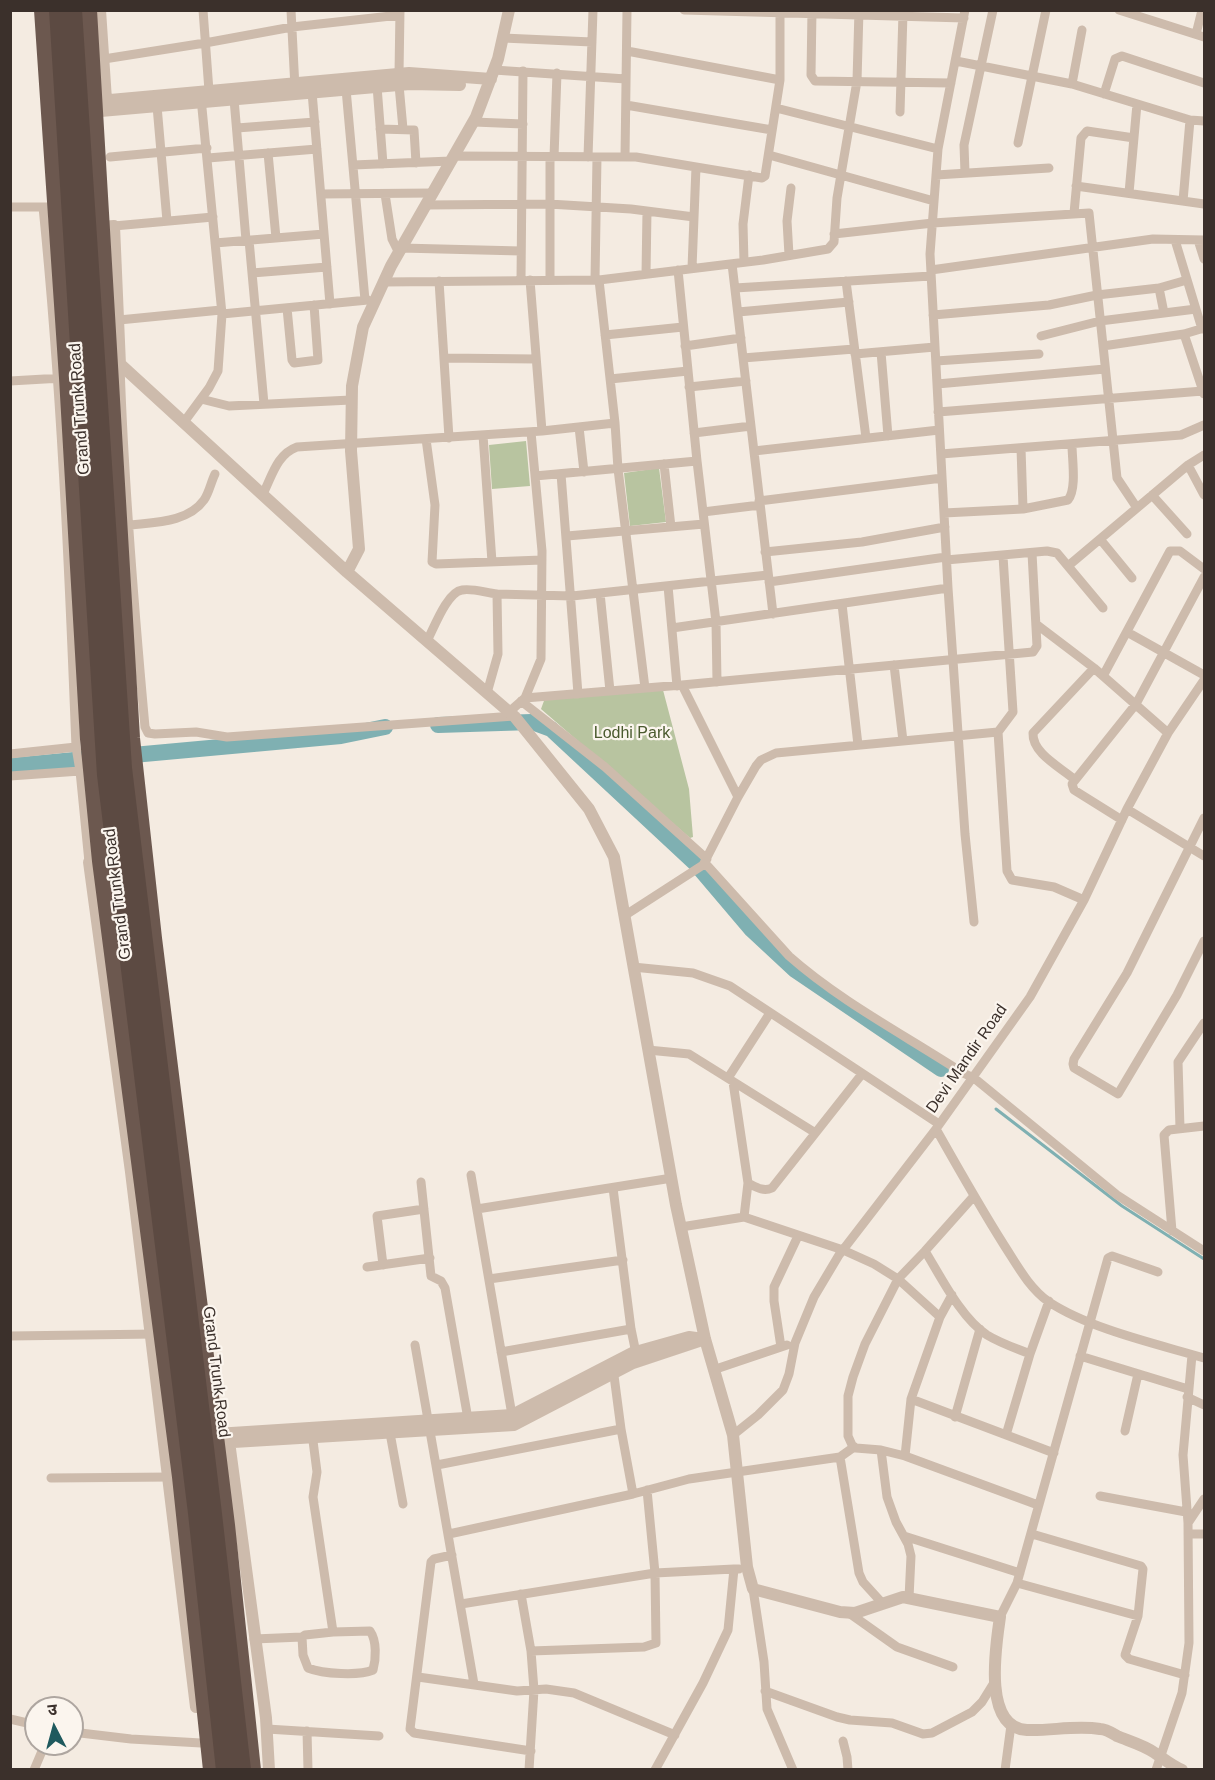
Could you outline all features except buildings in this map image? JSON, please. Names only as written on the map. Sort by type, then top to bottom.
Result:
[{"type":"highway","points":[[42,10],[49,110],[49,207],[65,354],[62,378],[80,747],[94,861],[115,974],[156,1334],[211,1770]]},
{"type":"highway","name":"Grand Trunk Road","points":[[58,10],[106,775],[194,1490],[225,1770]]},
{"type":"highway","name":"Grand Trunk Road","points":[[73,10],[123,768],[242,1770]]},
{"type":"highway","points":[[89,10],[108,226],[124,526],[132,738],[158,970],[222,1438],[253,1770]]},
{"type":"highway","points":[[115,974],[158,970]]},
{"type":"highway","points":[[200,1671],[242,1666]]},
{"type":"street","points":[[98,104],[104,59],[100,10]]},
{"type":"street","points":[[184,422],[218,371],[221,312],[204,95],[203,10]]},
{"type":"street","points":[[291,10],[295,89]]},
{"type":"street","points":[[119,320],[255,311],[370,300],[384,282],[474,122],[491,79],[509,10]]},
{"type":"street","points":[[593,10],[591,76],[597,280],[645,688]]},
{"type":"street","points":[[625,157],[627,10]]},
{"type":"street","points":[[684,10],[965,14],[938,149],[931,273],[946,558],[965,834],[974,922]]},
{"type":"street","points":[[965,173],[964,145],[993,10]]},
{"type":"street","points":[[1017,143],[1046,10]]},
{"type":"street","points":[[1119,10],[1200,35],[1202,10]]},
{"type":"street","points":[[1153,21],[1156,10]]},
{"type":"street","points":[[353,165],[453,159],[625,157],[762,178],[765,176],[769,155],[780,80],[780,12]]},
{"type":"street","points":[[812,12],[812,79],[815,81],[951,83]]},
{"type":"street","points":[[104,59],[205,44],[292,27],[400,13],[399,79],[403,129]]},
{"type":"street","points":[[384,282],[597,280],[732,264],[828,249],[834,242],[857,81],[858,13]]},
{"type":"street","points":[[900,112],[903,14]]},
{"type":"street","points":[[1072,84],[1082,30]]},
{"type":"street","points":[[503,38],[592,42]]},
{"type":"street","points":[[627,51],[780,80]]},
{"type":"street","points":[[1104,94],[1115,59],[1122,56],[1204,83]]},
{"type":"street","points":[[956,61],[1072,84],[1190,120],[1204,121]]},
{"type":"street","points":[[49,110],[399,79],[491,79],[523,71],[626,79]]},
{"type":"street","points":[[523,71],[521,250],[536,359],[542,431]]},
{"type":"street","points":[[550,280],[549,204],[557,73]]},
{"type":"street","points":[[98,104],[157,106],[204,95],[234,99],[295,89],[312,92],[377,87],[399,79]]},
{"type":"street","points":[[377,87],[383,164]]},
{"type":"street","points":[[346,89],[355,194],[370,300],[352,386],[351,444],[359,549],[347,572]]},
{"type":"street","points":[[312,92],[330,304]]},
{"type":"street","points":[[234,99],[264,404]]},
{"type":"street","points":[[1129,193],[1137,104]]},
{"type":"street","points":[[626,105],[772,130]]},
{"type":"street","points":[[157,106],[167,221]]},
{"type":"street","points":[[776,108],[938,149]]},
{"type":"street","points":[[1183,201],[1190,120]]},
{"type":"street","points":[[237,128],[315,122]]},
{"type":"street","points":[[474,122],[523,124]]},
{"type":"street","points":[[380,129],[414,130],[416,163]]},
{"type":"street","points":[[1074,213],[1083,134],[1087,131],[1134,138]]},
{"type":"street","points":[[110,157],[161,153],[239,155],[317,149]]},
{"type":"street","points":[[268,153],[276,238]]},
{"type":"street","points":[[769,155],[934,201]]},
{"type":"street","points":[[692,268],[696,167]]},
{"type":"street","points":[[936,176],[1050,168]]},
{"type":"street","points":[[744,262],[743,224],[749,175]]},
{"type":"street","points":[[1076,186],[1204,204]]},
{"type":"street","points":[[789,255],[787,221],[791,188]]},
{"type":"street","points":[[321,194],[433,193]]},
{"type":"street","points":[[385,194],[393,239],[400,250]]},
{"type":"street","points":[[426,205],[549,204],[694,217]]},
{"type":"street","points":[[10,207],[49,207],[62,378],[10,381]]},
{"type":"street","points":[[645,274],[647,211]]},
{"type":"street","points":[[834,234],[933,223],[1089,213],[1117,478],[1137,508]]},
{"type":"street","points":[[115,360],[119,320],[108,226],[213,217]]},
{"type":"street","points":[[215,243],[324,234]]},
{"type":"street","points":[[735,288],[931,273],[1153,239],[1201,240],[1204,259]]},
{"type":"street","points":[[1103,346],[1184,334],[1203,328],[1175,240]]},
{"type":"street","points":[[400,250],[521,250]]},
{"type":"street","points":[[732,264],[773,614]]},
{"type":"street","points":[[252,273],[327,267]]},
{"type":"street","points":[[678,270],[716,622],[717,682]]},
{"type":"street","points":[[933,315],[1049,305],[1097,295],[1159,288],[1187,280]]},
{"type":"street","points":[[439,281],[449,438]]},
{"type":"street","points":[[846,281],[866,438]]},
{"type":"street","points":[[1159,288],[1164,313]]},
{"type":"street","points":[[738,312],[849,302]]},
{"type":"street","points":[[287,308],[292,360],[294,363],[315,361],[318,359],[314,305]]},
{"type":"street","points":[[1041,336],[1100,321],[1196,309]]},
{"type":"street","points":[[605,335],[683,327]]},
{"type":"street","points":[[938,412],[1204,394],[1184,334]]},
{"type":"street","points":[[685,346],[741,338]]},
{"type":"street","points":[[743,358],[855,351],[880,352],[935,347]]},
{"type":"street","points":[[880,352],[888,436]]},
{"type":"street","points":[[65,354],[115,360],[347,572],[515,718],[594,818],[614,857],[681,1227],[705,1339],[733,1435],[747,1567],[753,1589],[770,1718],[793,1770]]},
{"type":"street","points":[[936,361],[1039,354]]},
{"type":"street","points":[[444,358],[536,359]]},
{"type":"street","points":[[937,384],[1105,369]]},
{"type":"street","points":[[610,379],[688,371]]},
{"type":"street","points":[[689,387],[746,381]]},
{"type":"street","points":[[201,399],[229,406],[351,400]]},
{"type":"street","points":[[263,494],[280,457],[288,450],[297,447],[531,432],[615,423]]},
{"type":"street","points":[[941,454],[1181,435],[1204,425]]},
{"type":"street","points":[[694,433],[751,426]]},
{"type":"street","points":[[579,427],[584,472]]},
{"type":"street","points":[[754,451],[939,430]]},
{"type":"street","points":[[515,718],[541,658],[542,560],[531,432]]},
{"type":"street","points":[[483,435],[492,562]]},
{"type":"street","points":[[426,439],[435,505],[432,562],[436,564],[542,560]]},
{"type":"street","points":[[944,513],[1023,509],[1068,500],[1072,495],[1072,445]]},
{"type":"street","points":[[1021,448],[1023,509]]},
{"type":"street","points":[[1068,566],[1188,465],[1204,455]]},
{"type":"street","points":[[535,476],[697,461]]},
{"type":"street","points":[[664,464],[670,527]]},
{"type":"street","points":[[1188,465],[1204,495]]},
{"type":"street","points":[[70,532],[172,520],[188,515],[204,500],[215,474]]},
{"type":"street","points":[[561,474],[578,694]]},
{"type":"street","points":[[703,512],[942,478]]},
{"type":"street","points":[[1152,495],[1187,534]]},
{"type":"street","points":[[567,536],[704,524]]},
{"type":"street","points":[[124,526],[145,727],[150,734],[196,732],[227,737],[417,722],[515,718]]},
{"type":"street","points":[[765,552],[862,542],[945,527]]},
{"type":"street","points":[[1100,539],[1132,578]]},
{"type":"street","points":[[427,641],[450,598],[456,592],[467,589],[541,597],[572,596],[711,582],[768,579],[946,558],[1003,556],[1047,551],[1057,553],[1103,608]]},
{"type":"street","points":[[1103,676],[1170,551],[1180,551],[1204,569]]},
{"type":"street","points":[[523,700],[953,659],[1010,656],[1033,652],[1036,649],[1032,553]]},
{"type":"street","points":[[1003,556],[1013,712],[998,732],[1007,871],[1012,880],[1054,887],[1084,900]]},
{"type":"street","points":[[1122,820],[1074,790],[1072,784],[1136,704],[1204,577]]},
{"type":"street","points":[[668,586],[680,686],[738,797]]},
{"type":"street","points":[[672,628],[948,588]]},
{"type":"street","points":[[600,593],[610,692]]},
{"type":"street","points":[[487,693],[498,654],[497,594]]},
{"type":"street","points":[[842,604],[858,745]]},
{"type":"street","points":[[1035,624],[1103,676],[1168,733]]},
{"type":"street","points":[[1127,632],[1204,675]]},
{"type":"street","points":[[894,665],[903,741]]},
{"type":"street","points":[[1074,779],[1038,750],[1033,733],[1094,669]]},
{"type":"street","name":"Devi Mandir Road","points":[[733,1435],[758,1415],[783,1390],[789,1374],[795,1343],[814,1297],[843,1250],[938,1127],[1030,997],[1084,900],[1127,809],[1168,733],[1204,680]]},
{"type":"street","points":[[523,700],[606,767],[705,862],[802,968],[843,997],[974,1078],[1117,1195],[1204,1251]]},
{"type":"street","points":[[624,916],[694,872],[705,862],[756,766],[767,756],[776,753],[998,732]]},
{"type":"street","points":[[10,754],[80,747]]},
{"type":"street","points":[[10,776],[83,772]]},
{"type":"street","points":[[1127,809],[1204,856]]},
{"type":"street","points":[[1204,818],[1127,973],[1074,1059],[1072,1064],[1074,1068],[1118,1094],[1177,995],[1204,941]]},
{"type":"street","points":[[10,1336],[156,1334],[131,1172],[94,861]]},
{"type":"street","points":[[633,967],[693,973],[730,986],[862,1074],[938,1127],[974,1196],[1032,1286],[1049,1301],[1089,1323],[1204,1358]]},
{"type":"street","points":[[744,1217],[748,1183],[731,1080],[770,1013]]},
{"type":"street","points":[[1180,1128],[1178,1062],[1204,1023]]},
{"type":"street","points":[[648,1050],[689,1054],[814,1132]]},
{"type":"street","points":[[748,1183],[760,1189],[772,1188],[862,1074]]},
{"type":"street","points":[[1172,1231],[1164,1136],[1169,1130],[1204,1126]]},
{"type":"street","points":[[471,1175],[513,1420]]},
{"type":"street","points":[[477,1209],[672,1179]]},
{"type":"street","points":[[421,1182],[431,1276],[441,1281],[445,1288],[468,1419]]},
{"type":"street","points":[[613,1188],[630,1329],[637,1357]]},
{"type":"street","points":[[854,1447],[848,1436],[847,1412],[853,1377],[865,1344],[898,1279],[974,1196]]},
{"type":"street","points":[[383,1265],[377,1216],[424,1209]]},
{"type":"street","points":[[681,1227],[744,1217],[843,1250],[874,1264],[898,1279],[940,1317]]},
{"type":"street","points":[[781,1347],[774,1287],[798,1236]]},
{"type":"street","points":[[925,1251],[952,1295],[980,1329],[1000,1342],[1030,1354]]},
{"type":"street","points":[[1158,1272],[1112,1256],[1108,1257],[1038,1505],[1032,1534],[1017,1583],[1000,1617],[995,1681],[999,1706],[1004,1718],[1011,1725],[1025,1730],[1102,1729],[1154,1752],[1159,1764]]},
{"type":"street","points":[[367,1267],[429,1258]]},
{"type":"street","points":[[489,1278],[623,1260]]},
{"type":"street","points":[[905,1456],[911,1399],[940,1317],[952,1295]]},
{"type":"street","points":[[1006,1435],[1030,1354],[1049,1301]]},
{"type":"street","points":[[501,1352],[630,1329]]},
{"type":"street","points":[[955,1417],[980,1329]]},
{"type":"street","points":[[269,1770],[267,1729],[222,1438],[513,1420],[637,1357],[705,1339]]},
{"type":"street","points":[[713,1370],[795,1343]]},
{"type":"street","points":[[415,1345],[474,1684]]},
{"type":"street","points":[[1159,1764],[1182,1693],[1190,1629],[1188,1523],[1183,1455],[1192,1355]]},
{"type":"street","points":[[1080,1356],[1138,1374],[1187,1393],[1204,1405]]},
{"type":"street","points":[[613,1368],[633,1494]]},
{"type":"street","points":[[1125,1431],[1138,1374]]},
{"type":"street","points":[[911,1399],[1054,1453]]},
{"type":"street","points":[[312,1432],[390,1433],[468,1419],[513,1420]]},
{"type":"street","points":[[437,1465],[621,1429]]},
{"type":"street","points":[[312,1432],[317,1472],[313,1497],[333,1632]]},
{"type":"street","points":[[390,1433],[403,1504]]},
{"type":"street","points":[[449,1534],[633,1494],[689,1479],[840,1457],[854,1447],[905,1456],[1038,1505]]},
{"type":"street","points":[[881,1450],[887,1497],[911,1556],[909,1598]]},
{"type":"street","points":[[840,1457],[859,1573],[863,1582],[883,1604]]},
{"type":"street","points":[[51,1478],[174,1477],[204,1770]]},
{"type":"street","points":[[531,1651],[644,1647],[656,1643],[655,1573],[647,1490]]},
{"type":"street","points":[[1100,1496],[1186,1512]]},
{"type":"street","points":[[1188,1523],[1204,1499]]},
{"type":"street","points":[[1032,1534],[1141,1566],[1143,1569],[1138,1616],[1126,1652],[1127,1658],[1185,1675]]},
{"type":"street","points":[[1188,1534],[1204,1534]]},
{"type":"street","points":[[904,1536],[1020,1573]]},
{"type":"street","points":[[452,1555],[430,1562],[418,1677],[410,1724],[412,1732],[531,1751]]},
{"type":"street","points":[[461,1604],[655,1573],[747,1567]]},
{"type":"street","points":[[655,1770],[703,1683],[729,1627],[734,1569]]},
{"type":"street","points":[[1017,1583],[1138,1616]]},
{"type":"street","points":[[753,1589],[840,1612],[855,1613],[903,1597],[1000,1617]]},
{"type":"street","points":[[521,1594],[531,1651],[534,1690],[529,1770]]},
{"type":"street","points":[[849,1613],[897,1647],[953,1667]]},
{"type":"street","points":[[254,1638],[302,1637],[368,1630],[372,1633],[375,1661],[373,1670],[326,1672],[308,1668],[303,1655],[302,1637]]},
{"type":"street","points":[[418,1677],[517,1691],[574,1693],[675,1734]]},
{"type":"street","points":[[765,1691],[837,1717],[892,1723],[923,1734],[932,1733],[972,1712],[982,1702],[995,1681]]},
{"type":"street","points":[[1005,1770],[1011,1725]]},
{"type":"street","points":[[267,1729],[379,1736]]},
{"type":"street","points":[[308,1731],[308,1770]]},
{"type":"street","points":[[84,1733],[201,1743]]},
{"type":"street","points":[[843,1741],[848,1770]]},
{"type":"street","points":[[34,1770],[40,1756]]},
{"type":"street","points":[[1159,1764],[1170,1765],[1182,1770]]},
{"type":"green space","points":[[526,441],[530,486],[492,489],[489,445]]},
{"type":"green space","points":[[659,468],[666,522],[630,526],[624,473]]},
{"type":"green space","name":"Lodhi Park","points":[[663,690],[689,789],[693,837],[690,838],[541,709],[545,698]]},
{"type":"waterway","points":[[438,725],[532,722],[551,729],[696,864],[752,930],[795,970],[941,1069]]},
{"type":"waterway","points":[[122,756],[341,736],[385,727]]},
{"type":"waterway","points":[[10,766],[96,758]]},
{"type":"waterway","points":[[996,1109],[1122,1206],[1204,1259]]}]
